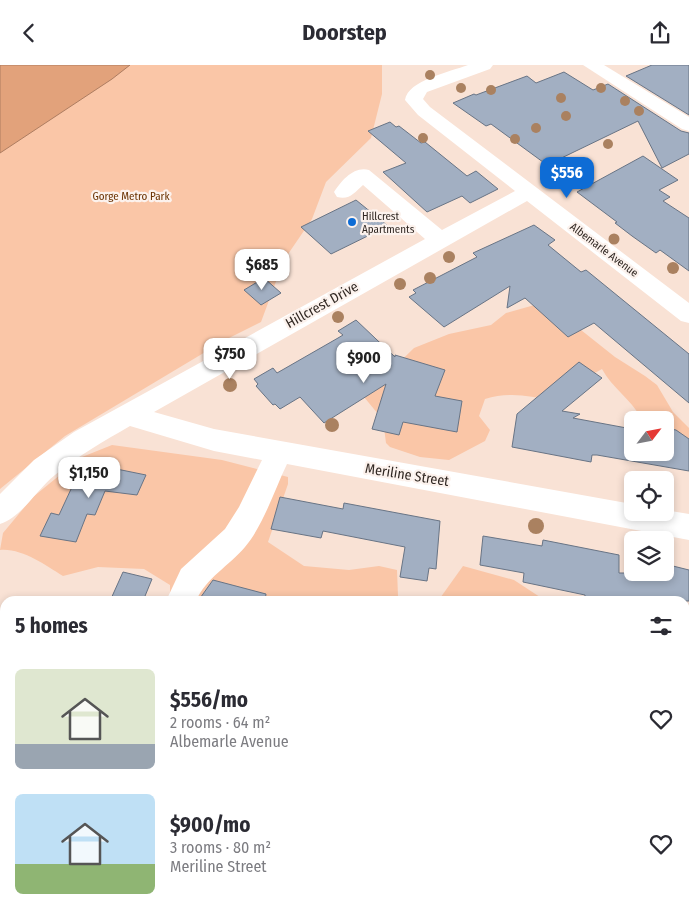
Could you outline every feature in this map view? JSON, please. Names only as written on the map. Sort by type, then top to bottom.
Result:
[{"type":"street","name":"Albemarle Avenue","points":[[484,65],[421,88],[415,93],[414,100],[424,111],[689,315]]},
{"type":"street","points":[[592,65],[689,125]]},
{"type":"street","points":[[344,192],[362,174],[440,240]]},
{"type":"street","name":"Hillcrest Drive","points":[[0,512],[44,468],[83,440],[528,192]]},
{"type":"street","name":"Meriline Street","points":[[128,415],[214,440],[279,453],[689,527]]},
{"type":"street","points":[[182,596],[191,579],[235,539],[249,516],[279,453]]},
{"type":"green space","name":"Gorge Metro Park","points":[[0,65],[382,65],[382,94],[371,138],[326,182],[312,219],[284,260],[261,322],[227,339],[65,436],[0,489]]},
{"type":"green space","points":[[538,304],[581,330],[615,357],[657,385],[672,411],[637,411],[602,369],[564,390],[552,401],[518,395],[485,399],[479,416],[490,430],[485,441],[449,460],[420,457],[390,447],[386,443],[383,420],[364,397],[414,348],[449,334],[491,325],[506,313]]},
{"type":"green space","points":[[674,413],[689,428],[689,463],[674,447]]},
{"type":"green space","points":[[112,445],[222,460],[288,477],[288,484],[268,542],[304,566],[349,570],[379,566],[397,570],[398,596],[170,596],[170,585],[144,569],[98,567],[63,576],[25,554],[0,550],[3,533],[33,497],[82,457]]},
{"type":"green space","points":[[463,566],[514,580],[538,596],[442,596]]},
{"type":"shaded area","points":[[0,65],[130,65],[112,79],[0,153]]},
{"type":"building","points":[[652,65],[689,65],[689,115],[626,76]]},
{"type":"building","points":[[564,72],[593,90],[608,84],[681,131],[689,133],[689,154],[662,168],[638,121],[547,165],[491,124],[486,126],[453,103],[527,76],[536,83]]},
{"type":"building","points":[[390,122],[396,127],[399,126],[421,143],[425,142],[467,176],[476,171],[498,189],[470,203],[462,196],[427,212],[383,172],[406,163],[368,131]]},
{"type":"building","points":[[643,156],[678,180],[659,190],[670,197],[663,201],[689,218],[689,271],[660,250],[656,253],[577,192]]},
{"type":"building","name":"Hillcrest Apartments","points":[[356,200],[388,226],[331,254],[301,227]]},
{"type":"building","points":[[534,225],[555,240],[548,245],[581,272],[586,270],[689,354],[689,403],[594,323],[568,337],[525,298],[507,308],[510,286],[444,327],[409,297],[416,293],[413,290],[477,257],[473,253]]},
{"type":"building","points":[[264,278],[281,293],[261,305],[244,290]]},
{"type":"building","points":[[356,320],[395,357],[395,355],[445,370],[435,396],[462,401],[457,432],[403,422],[399,435],[372,429],[386,384],[324,423],[300,397],[280,409],[275,404],[273,405],[256,386],[258,384],[254,379],[273,368],[277,373],[338,338],[343,335],[338,331]]},
{"type":"building","points":[[579,362],[602,378],[562,411],[580,414],[573,418],[624,428],[624,460],[592,455],[591,462],[512,447],[517,414]]},
{"type":"building","points":[[674,430],[689,439],[689,471],[632,461],[674,461]]},
{"type":"building","points":[[92,464],[146,475],[137,495],[105,491],[95,515],[87,514],[76,542],[40,536],[51,513],[59,515],[72,487],[76,487],[86,465]]},
{"type":"building","points":[[280,497],[343,509],[344,503],[440,521],[436,569],[429,568],[427,581],[400,577],[405,547],[323,531],[321,538],[271,529]]},
{"type":"building","points":[[483,536],[542,546],[543,540],[619,555],[619,573],[624,573],[624,581],[674,581],[674,566],[689,570],[689,596],[585,596],[523,582],[524,573],[480,565]]},
{"type":"building","points":[[123,572],[152,579],[145,596],[112,596]]},
{"type":"building","points":[[213,580],[266,594],[266,596],[202,596]]},
{"type":"place","name":"Hillcrest Apartments","points":[[352,222]]}]
